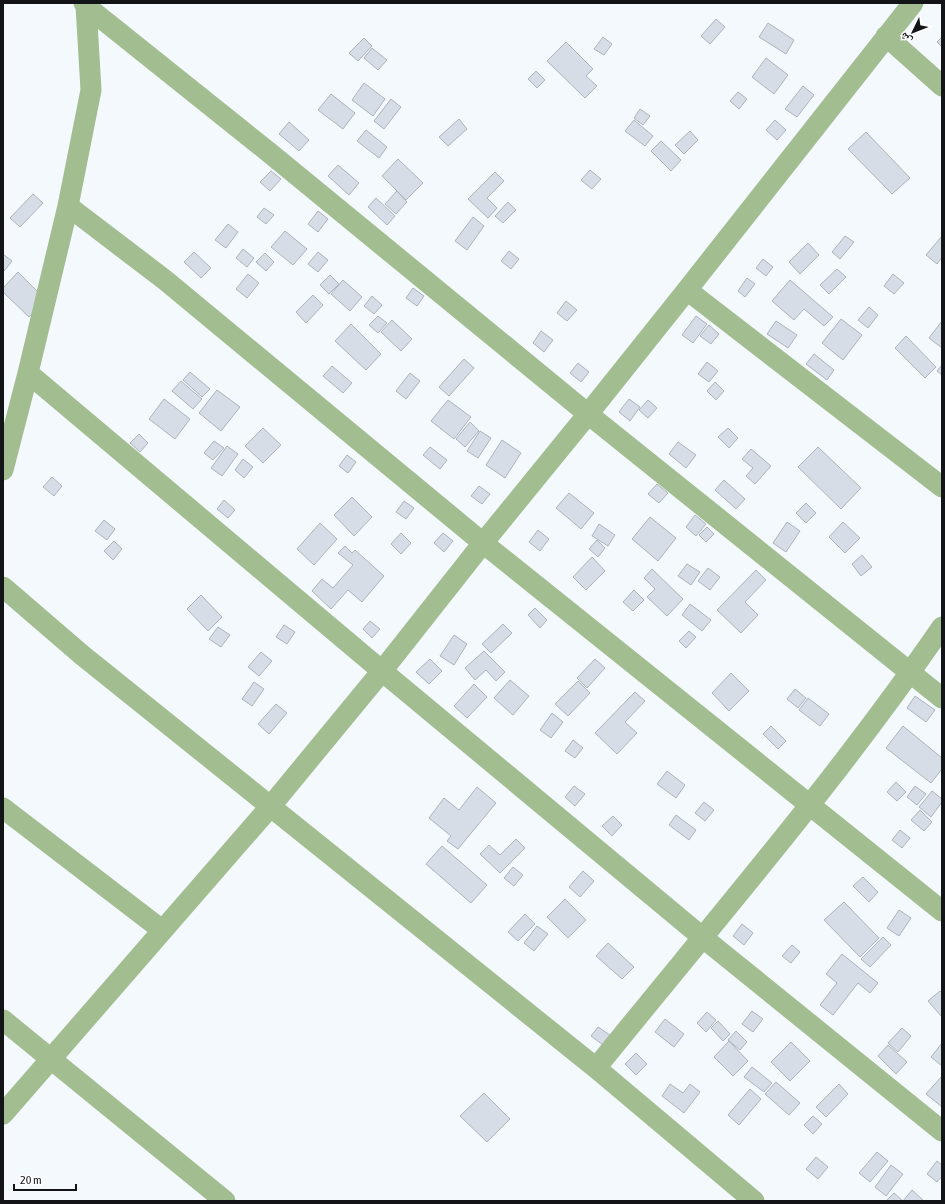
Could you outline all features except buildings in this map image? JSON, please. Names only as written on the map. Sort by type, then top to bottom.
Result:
[{"type":"street","points":[[3,1114],[270,807],[382,672],[483,543],[687,290],[913,3]]},
{"type":"street","points":[[3,470],[68,206],[91,90],[85,5]]},
{"type":"street","points":[[85,5],[271,154],[588,414],[942,698]]},
{"type":"street","points":[[886,36],[942,86]]},
{"type":"street","points":[[68,206],[165,280],[483,543],[942,911]]},
{"type":"street","points":[[687,290],[942,487]]},
{"type":"street","points":[[28,373],[382,672],[702,937],[942,1131]]},
{"type":"street","points":[[3,587],[82,655],[596,1068],[754,1201]]},
{"type":"street","points":[[596,1068],[810,805],[910,673],[942,627]]},
{"type":"street","points":[[3,808],[162,930]]},
{"type":"street","points":[[3,1020],[225,1201]]}]
